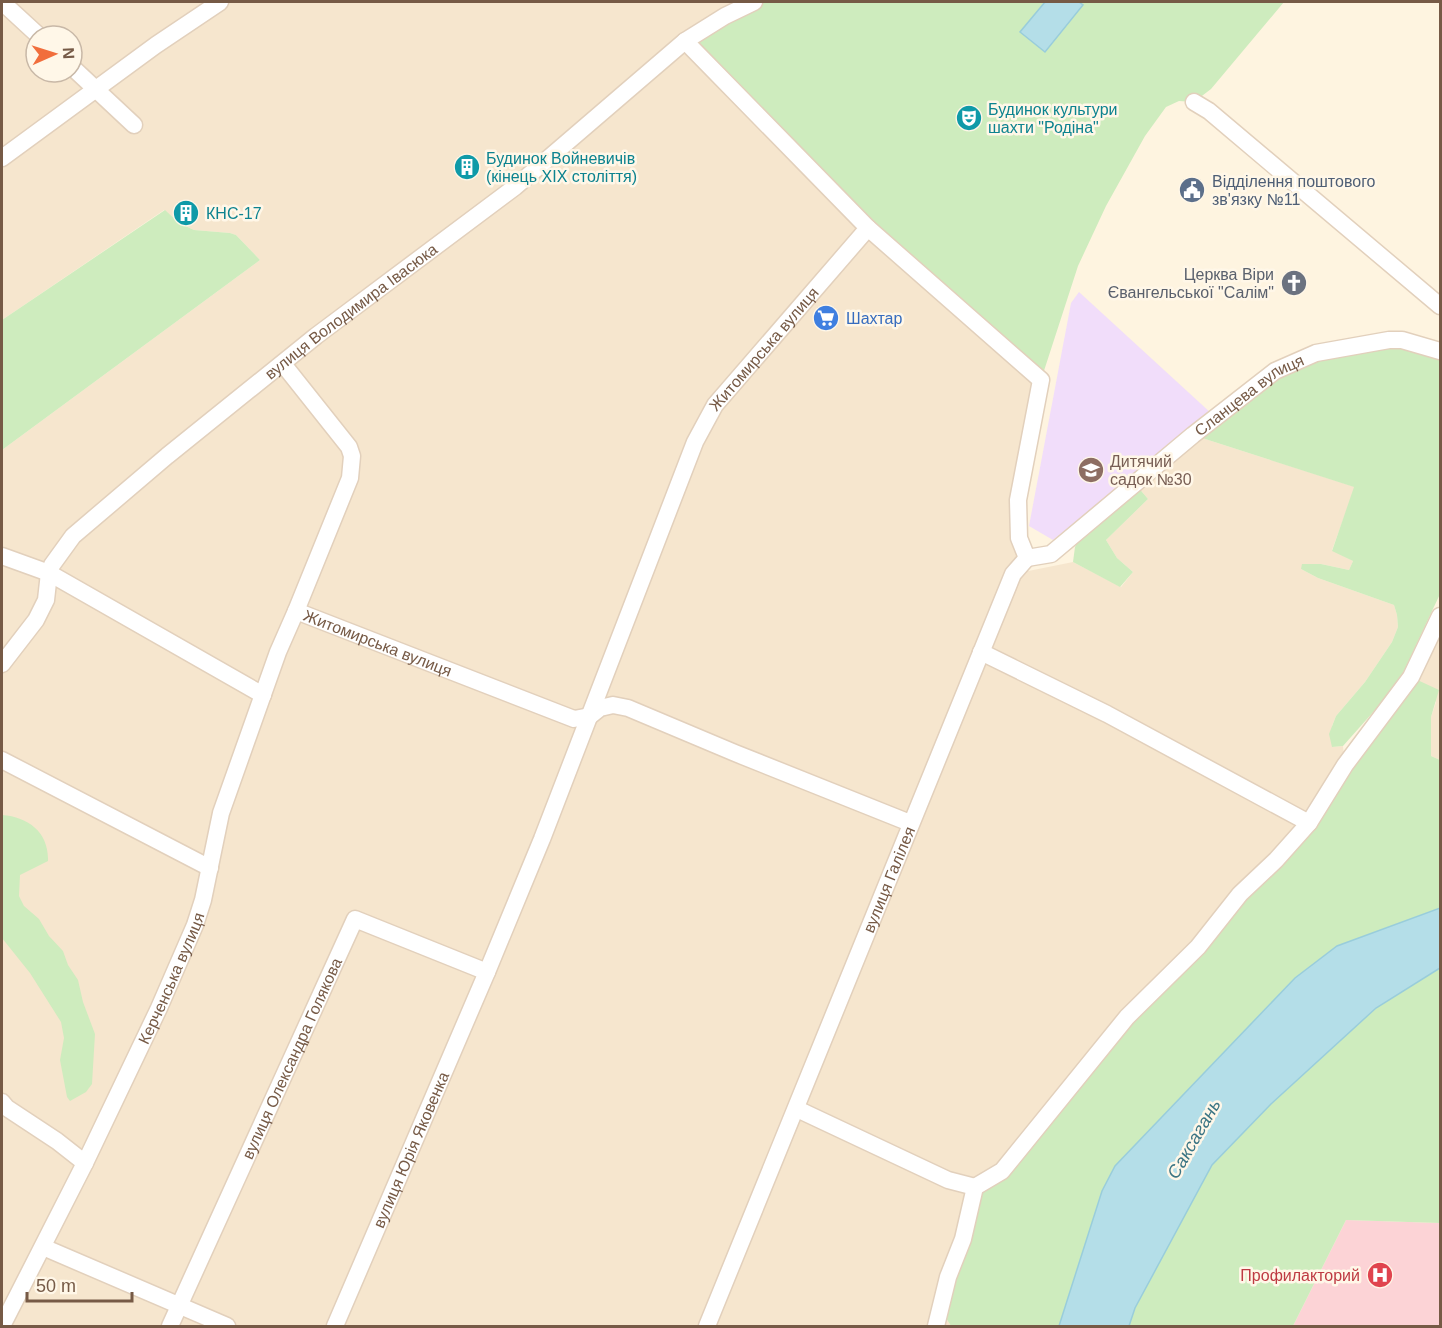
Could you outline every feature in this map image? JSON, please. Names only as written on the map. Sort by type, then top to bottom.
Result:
[{"type":"street","points":[[2,2],[26,24]]},
{"type":"street","points":[[2,158],[156,45],[220,2]]},
{"type":"street","name":"вулиця Володимира Івасюка","points":[[2,664],[36,620],[46,600],[52,565],[73,536],[167,456],[316,336],[515,187],[685,41],[725,16],[754,2]]},
{"type":"street","points":[[685,41],[868,228],[1041,380],[1018,500],[1019,538],[1027,558]]},
{"type":"street","points":[[84,78],[134,125]]},
{"type":"street","points":[[1194,102],[1209,111],[1440,306]]},
{"type":"street","name":"Житомирська вулиця","points":[[487,972],[590,716],[695,442],[715,405],[868,228]]},
{"type":"street","name":"Сланцева вулиця","points":[[1027,558],[1051,554],[1193,435],[1275,371],[1316,353],[1389,340],[1402,340],[1440,351]]},
{"type":"street","name":"Житомирська вулиця","points":[[283,364],[349,447],[352,456],[350,478],[296,611],[574,719],[590,716],[600,708],[614,705],[628,708],[910,823]]},
{"type":"street","points":[[2,556],[49,573],[263,695]]},
{"type":"street","name":"вулиця Галілея","points":[[707,1326],[1013,574],[1027,558]]},
{"type":"street","name":"Керченська вулиця","points":[[2,1326],[85,1163],[159,1008],[195,925],[221,813],[296,611]]},
{"type":"street","points":[[797,1109],[948,1180],[975,1187],[1002,1171],[1127,1017],[1198,947],[1240,894],[1276,860],[1309,823],[1345,765],[1412,677],[1440,616]]},
{"type":"street","points":[[981,652],[1107,714],[1309,823]]},
{"type":"street","points":[[2,760],[210,868]]},
{"type":"street","name":"вулиця Олександра Голякова","points":[[170,1326],[355,919],[487,972]]},
{"type":"street","name":"вулиця Юрія Яковенка","points":[[335,1326],[487,972]]},
{"type":"street","points":[[2,1102],[7,1108],[72,1151],[85,1163]]},
{"type":"street","points":[[936,1326],[948,1277],[963,1239],[975,1187]]},
{"type":"street","points":[[43,1247],[228,1326]]},
{"type":"shaded area","points":[[2,2],[754,2],[1041,380],[1018,500],[1027,558],[1014,574],[1073,562],[1121,587],[1133,572],[1117,558],[1106,540],[1148,499],[1137,486],[1199,437],[1355,487],[1332,550],[1353,561],[1349,570],[1321,564],[1301,569],[1318,578],[1394,605],[1397,615],[1398,627],[1392,642],[1365,682],[1336,716],[1332,726],[1332,747],[1343,746],[1345,765],[941,1310],[951,1326],[2,1326],[2,450],[260,260],[236,235],[194,230],[179,223],[164,210],[2,320]]},
{"type":"shaded area","name":"Дитячий садок №30","points":[[1079,292],[1212,414],[1053,540],[1029,526],[1071,303]]},
{"type":"shaded area","points":[[1440,616],[1440,760],[1431,756],[1431,717],[1436,702],[1411,677]]},
{"type":"shaded area","name":"Профилакторий","points":[[1346,1220],[1440,1223],[1440,1326],[1293,1326]]},
{"type":"green space","points":[[754,2],[1284,2],[1211,89],[1194,102],[1179,101],[1166,107],[1145,136],[1106,206],[1078,266],[1041,380],[868,228],[685,41]]},
{"type":"green space","points":[[165,210],[179,223],[194,230],[236,235],[260,260],[2,450],[2,320]]},
{"type":"green space","points":[[1389,344],[1440,355],[1440,594],[1404,671],[1383,701],[1343,746],[1332,747],[1329,734],[1336,716],[1365,682],[1392,642],[1398,627],[1394,605],[1318,578],[1301,569],[1302,564],[1321,564],[1349,570],[1353,561],[1332,551],[1354,487],[1199,437],[1269,383],[1319,358]]},
{"type":"green space","points":[[1137,486],[1148,499],[1106,540],[1117,558],[1133,572],[1120,587],[1073,562],[1075,547],[1084,530]]},
{"type":"green space","points":[[1411,677],[1439,690],[1431,717],[1431,756],[1440,760],[1440,908],[1337,946],[1295,978],[1115,1166],[1102,1191],[1059,1326],[951,1326],[941,1310],[973,1201],[1276,860]]},
{"type":"green space","points":[[2,815],[12,816],[29,823],[36,828],[45,842],[48,861],[20,875],[19,896],[24,906],[39,919],[49,936],[63,951],[68,965],[78,980],[83,1002],[95,1034],[92,1084],[86,1092],[70,1101],[67,1097],[60,1060],[64,1038],[61,1022],[30,973],[2,938]]},
{"type":"green space","points":[[1440,968],[1440,1223],[1346,1220],[1293,1326],[1129,1326],[1135,1308],[1212,1165],[1271,1104],[1376,1008]]},
{"type":"water","points":[[1045,2],[1079,2],[1083,5],[1045,52],[1020,32]]},
{"type":"water","name":"Саксагань","points":[[1440,908],[1440,968],[1376,1008],[1271,1104],[1212,1165],[1135,1308],[1129,1326],[1059,1326],[1102,1191],[1115,1166],[1295,978],[1337,946]]},
{"type":"place","name":"Будинок культури шахти \"Родіна\"","points":[[969,118]]},
{"type":"place","name":"Будинок Войневичів (кінець ХІХ століття)","points":[[467,167]]},
{"type":"place","name":"Відділення поштового зв'язку №11","points":[[1192,190]]},
{"type":"place","name":"КНС-17","points":[[186,213]]},
{"type":"place","name":"Церква Віри Євангельської \"Салім\"","points":[[1294,283]]},
{"type":"place","name":"Шахтар","points":[[826,318]]},
{"type":"place","name":"Дитячий садок №30","points":[[1091,470]]},
{"type":"place","name":"Профилакторий","points":[[1380,1275]]}]
